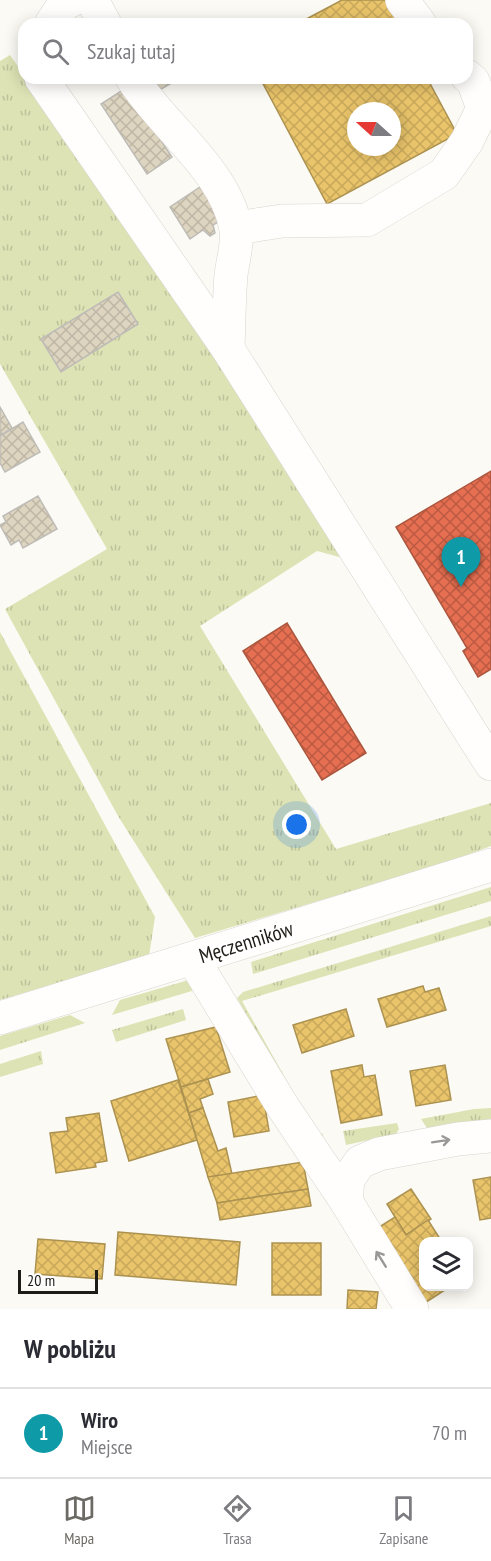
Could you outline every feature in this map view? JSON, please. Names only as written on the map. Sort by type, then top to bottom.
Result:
[{"type":"main road","points":[[55,18],[64,4],[72,0]]},
{"type":"main road","points":[[92,0],[102,18]]},
{"type":"main road","points":[[402,0],[416,18]]},
{"type":"main road","points":[[236,228],[282,221],[367,220],[444,174],[467,141],[483,108],[473,83]]},
{"type":"main road","points":[[45,84],[228,349],[491,764]]},
{"type":"main road","points":[[137,84],[190,147],[226,199],[236,228],[228,349]]},
{"type":"main road","name":"Męczenników","points":[[0,1018],[491,865]]},
{"type":"main road","points":[[193,959],[412,1309]]},
{"type":"main road","points":[[346,1201],[345,1190],[353,1170],[360,1162],[380,1154],[432,1143],[491,1136]]},
{"type":"main road","points":[[310,1146],[346,1153],[380,1154]]},
{"type":"green space","points":[[10,55],[18,67],[18,84],[30,84],[215,352],[343,558],[317,551],[200,626],[336,849],[491,803],[491,846],[445,863],[195,938],[118,816],[5,609],[107,549],[0,364],[0,61]]},
{"type":"green space","points":[[0,632],[155,917],[149,956],[0,1000]]},
{"type":"green space","points":[[491,887],[491,901],[253,974],[251,962]]},
{"type":"green space","points":[[491,916],[491,926],[242,1001],[315,1131],[323,1134],[323,1143],[314,1134],[237,998],[243,992]]},
{"type":"green space","points":[[192,979],[195,990],[112,1015],[120,1000]]},
{"type":"green space","points":[[183,1009],[186,1020],[116,1042],[112,1030]]},
{"type":"green space","points":[[70,1015],[85,1023],[0,1050],[0,1036]]},
{"type":"green space","points":[[41,1051],[43,1064],[0,1077],[0,1064]]},
{"type":"green space","points":[[491,1108],[491,1122],[429,1131],[421,1119],[474,1109]]},
{"type":"green space","points":[[397,1123],[399,1129],[396,1134],[346,1145],[343,1131]]},
{"type":"building: Mieszkania","points":[[342,0],[386,0],[395,18],[308,18]]},
{"type":"building: Mieszkania","points":[[263,84],[430,84],[457,134],[327,204]]},
{"type":"building: Mieszkania","points":[[423,986],[425,992],[439,988],[446,1010],[387,1027],[378,999]]},
{"type":"building: Mieszkania","points":[[346,1009],[354,1036],[302,1053],[293,1025]]},
{"type":"building: Mieszkania","points":[[216,1027],[230,1072],[181,1087],[166,1039]]},
{"type":"building: Mieszkania","points":[[362,1065],[364,1077],[375,1075],[382,1115],[341,1123],[331,1071]]},
{"type":"building: Mieszkania","points":[[445,1065],[451,1100],[416,1106],[410,1071]]},
{"type":"building: Mieszkania","points":[[208,1079],[213,1094],[200,1099],[203,1108],[189,1113],[181,1087]]},
{"type":"building: Mieszkania","points":[[178,1080],[197,1140],[129,1161],[111,1101]]},
{"type":"building: Mieszkania","points":[[263,1095],[269,1131],[234,1137],[228,1102]]},
{"type":"building: Mieszkania","points":[[203,1108],[218,1151],[226,1148],[232,1174],[208,1177],[189,1113]]},
{"type":"building: Mieszkania","points":[[99,1113],[107,1161],[95,1163],[96,1167],[56,1173],[50,1133],[68,1131],[66,1118]]},
{"type":"building: Mieszkania","points":[[303,1162],[308,1189],[217,1203],[208,1177]]},
{"type":"building: Mieszkania","points":[[491,1177],[491,1218],[480,1220],[473,1180]]},
{"type":"building: Mieszkania","points":[[308,1189],[311,1206],[220,1220],[217,1203]]},
{"type":"building: Mieszkania","points":[[411,1189],[431,1219],[406,1235],[387,1204]]},
{"type":"building: Mieszkania","points":[[395,1217],[406,1235],[428,1220],[439,1237],[419,1237],[419,1291],[443,1291],[425,1303],[376,1229]]},
{"type":"building: Mieszkania","points":[[118,1232],[240,1242],[236,1285],[115,1275]]},
{"type":"building: Mieszkania","points":[[38,1239],[105,1244],[102,1279],[35,1274]]},
{"type":"building: Mieszkania","points":[[272,1243],[321,1243],[321,1295],[272,1295]]},
{"type":"building: Mieszkania","points":[[348,1290],[378,1292],[376,1309],[347,1309]]},
{"type":"building: Handel","points":[[491,471],[491,669],[478,677],[463,651],[467,648],[396,527]]},
{"type":"building: Handel","points":[[287,623],[366,753],[322,780],[243,651]]},
{"type":"building: Inne","points":[[154,84],[170,84],[158,91]]},
{"type":"building: Inne","points":[[126,88],[172,157],[147,174],[101,104]]},
{"type":"building: Inne","points":[[203,185],[224,218],[213,225],[215,233],[210,236],[203,230],[190,239],[170,207]]},
{"type":"building: Inne","points":[[118,292],[138,324],[61,372],[41,339]]},
{"type":"building: Inne","points":[[0,407],[12,428],[0,436]]},
{"type":"building: Inne","points":[[23,422],[40,452],[5,472],[0,463],[0,436]]},
{"type":"building: Inne","points":[[38,496],[57,529],[23,548],[19,540],[11,545],[0,525],[6,522],[3,516]]},
{"type":"place","name":"Wiro","points":[[461,587]]}]
